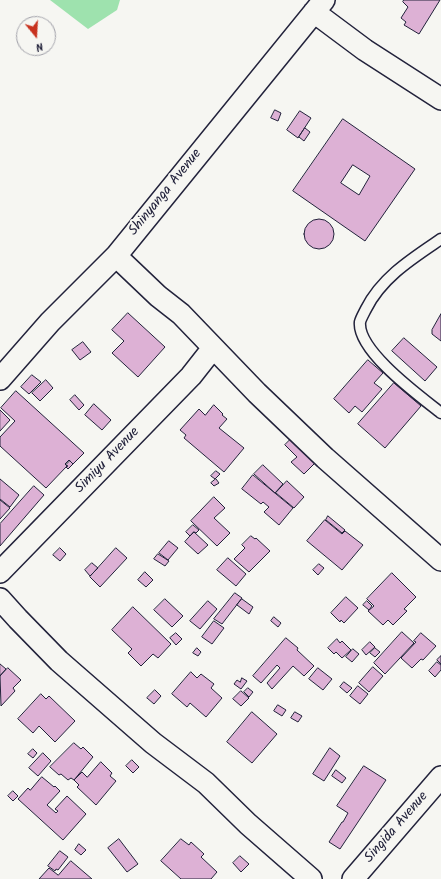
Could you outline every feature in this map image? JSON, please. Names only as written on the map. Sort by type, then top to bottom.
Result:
[{"type":"street","points":[[319,6],[365,50],[441,99]]},
{"type":"street","name":"Shinyanga Avenue","points":[[0,379],[50,322],[116,256],[319,6]]},
{"type":"street","points":[[116,256],[158,296],[181,314],[257,393],[325,458],[441,560]]},
{"type":"street","name":"Simiyu Avenue","points":[[0,572],[191,376],[213,348]]},
{"type":"street","points":[[0,599],[59,660],[153,743],[206,783],[248,824],[311,879]]},
{"type":"street","name":"Singida Avenue","points":[[352,879],[441,777]]},
{"type":"lane","points":[[441,239],[404,265],[390,277],[378,290],[368,305],[360,323],[362,333],[368,346],[378,359],[393,374],[441,413]]},
{"type":"green space","points":[[50,0],[120,0],[117,10],[88,29]]},
{"type":"building","points":[[404,0],[440,0],[419,34],[404,25],[406,22],[401,18],[408,7],[403,2]]},
{"type":"building","points":[[275,110],[281,113],[278,121],[271,118]]},
{"type":"building","points":[[300,111],[311,118],[298,138],[287,130]]},
{"type":"building","points":[[343,119],[415,169],[365,241],[293,191]],"holes":[[[353,165],[370,176],[359,195],[341,183]]]},
{"type":"building","points":[[305,128],[310,132],[304,141],[299,137]]},
{"type":"building","points":[[319,219],[329,224],[334,234],[329,244],[319,249],[309,244],[304,234],[309,224]]},
{"type":"building","points":[[128,313],[165,347],[138,377],[112,353],[124,341],[112,330]]},
{"type":"building","points":[[441,314],[441,341],[432,334],[432,330]]},
{"type":"building","points":[[404,338],[437,367],[425,381],[392,351]]},
{"type":"building","points":[[83,342],[91,352],[80,360],[72,350]]},
{"type":"building","points":[[368,360],[383,373],[374,383],[382,389],[362,412],[355,406],[349,413],[334,399]]},
{"type":"building","points":[[32,375],[41,382],[29,394],[21,387]]},
{"type":"building","points":[[46,380],[53,388],[40,401],[32,393]]},
{"type":"building","points":[[394,383],[421,406],[385,448],[358,424]]},
{"type":"building","points":[[16,391],[84,453],[73,464],[69,460],[65,464],[67,466],[46,488],[0,446],[0,437],[15,421],[1,408]]},
{"type":"building","points":[[75,395],[84,405],[79,410],[70,400]]},
{"type":"building","points":[[94,404],[111,420],[102,430],[85,415]]},
{"type":"building","points":[[214,405],[227,419],[219,428],[244,448],[224,472],[184,438],[186,435],[180,430],[199,409],[205,415]]},
{"type":"building","points":[[0,410],[10,420],[0,431]]},
{"type":"building","points":[[293,437],[317,461],[304,474],[291,462],[297,457],[285,445]]},
{"type":"building","points":[[70,461],[73,464],[68,469],[66,467],[68,466],[66,465]]},
{"type":"building","points":[[263,465],[283,484],[275,493],[254,474]]},
{"type":"building","points":[[216,471],[220,474],[215,479],[211,476]]},
{"type":"building","points":[[253,475],[293,508],[279,525],[264,512],[269,507],[263,502],[261,504],[242,489]]},
{"type":"building","points":[[0,479],[19,495],[10,507],[0,499]]},
{"type":"building","points":[[216,479],[219,483],[214,486],[211,483]]},
{"type":"building","points":[[287,481],[304,497],[294,508],[276,493]]},
{"type":"building","points":[[34,486],[44,495],[0,546],[0,524]]},
{"type":"building","points":[[214,497],[225,508],[214,518],[230,533],[217,546],[191,521]]},
{"type":"building","points":[[0,500],[10,508],[0,519]]},
{"type":"building","points":[[328,516],[345,530],[342,533],[326,520]]},
{"type":"building","points":[[325,520],[342,534],[345,531],[363,545],[342,570],[307,541]]},
{"type":"building","points":[[193,525],[199,530],[190,536],[186,532]]},
{"type":"building","points":[[194,532],[208,545],[198,554],[185,542]]},
{"type":"building","points":[[251,536],[255,539],[256,538],[270,551],[249,572],[234,559],[245,548],[242,545]]},
{"type":"building","points":[[169,541],[178,548],[168,560],[159,553]]},
{"type":"building","points":[[60,548],[66,554],[60,561],[53,555]]},
{"type":"building","points":[[116,548],[127,558],[100,587],[90,577]]},
{"type":"building","points":[[158,554],[169,561],[165,566],[154,559]]},
{"type":"building","points":[[228,558],[246,574],[236,586],[217,570]]},
{"type":"building","points":[[92,563],[98,568],[90,576],[85,570]]},
{"type":"building","points":[[319,564],[324,568],[318,575],[313,570]]},
{"type":"building","points":[[145,572],[153,580],[146,587],[138,580]]},
{"type":"building","points":[[392,573],[416,597],[404,609],[407,611],[393,625],[388,620],[383,625],[368,611],[374,606],[367,599]]},
{"type":"building","points":[[235,593],[242,598],[222,624],[214,619]]},
{"type":"building","points":[[346,597],[358,608],[344,623],[341,620],[340,622],[331,613]]},
{"type":"building","points":[[165,599],[183,616],[172,627],[154,610]]},
{"type":"building","points":[[242,599],[253,607],[249,614],[237,605]]},
{"type":"building","points":[[208,601],[217,609],[200,629],[190,621]]},
{"type":"building","points":[[367,601],[372,606],[369,610],[363,605]]},
{"type":"building","points":[[133,607],[171,644],[158,658],[153,654],[141,666],[128,653],[132,649],[112,630]]},
{"type":"building","points":[[274,617],[281,623],[278,627],[271,621]]},
{"type":"building","points":[[214,621],[224,628],[212,644],[202,637]]},
{"type":"building","points":[[402,632],[414,643],[385,674],[374,663]]},
{"type":"building","points":[[176,633],[182,639],[176,645],[170,638]]},
{"type":"building","points":[[421,633],[436,646],[423,660],[421,659],[412,668],[401,658],[416,642],[414,641]]},
{"type":"building","points":[[286,638],[298,648],[297,650],[314,666],[304,676],[293,666],[272,689],[267,683],[280,668],[277,665],[261,683],[253,676]]},
{"type":"building","points":[[337,639],[340,643],[342,641],[351,650],[342,658],[336,652],[334,654],[328,648]]},
{"type":"building","points":[[370,642],[375,647],[366,655],[362,650]]},
{"type":"building","points":[[197,648],[201,652],[198,656],[193,653]]},
{"type":"building","points":[[375,648],[380,652],[375,657],[370,653]]},
{"type":"building","points":[[353,649],[359,654],[352,662],[346,657]]},
{"type":"building","points":[[441,656],[441,664],[437,660]]},
{"type":"building","points":[[437,662],[441,665],[441,670],[435,677],[429,671]]},
{"type":"building","points":[[0,664],[6,669],[0,676]]},
{"type":"building","points":[[373,667],[383,676],[369,692],[359,683]]},
{"type":"building","points":[[8,668],[21,680],[13,688],[15,691],[1,706],[0,676]]},
{"type":"building","points":[[318,668],[332,679],[323,690],[309,679]]},
{"type":"building","points":[[191,672],[197,678],[201,674],[214,684],[211,688],[222,698],[206,717],[190,703],[187,707],[172,694]]},
{"type":"building","points":[[242,678],[247,681],[241,689],[234,684],[237,680],[240,682]]},
{"type":"building","points":[[344,682],[352,688],[347,693],[340,687]]},
{"type":"building","points":[[358,686],[368,694],[360,704],[350,696]]},
{"type":"building","points":[[248,688],[253,692],[249,697],[244,692]]},
{"type":"building","points":[[155,690],[161,696],[154,704],[147,698]]},
{"type":"building","points":[[241,691],[249,698],[241,706],[233,699]]},
{"type":"building","points":[[41,694],[46,699],[49,696],[75,721],[55,742],[39,726],[33,733],[18,719]]},
{"type":"building","points":[[278,705],[286,710],[282,716],[274,711]]},
{"type":"building","points":[[252,712],[277,734],[252,763],[227,742]]},
{"type":"building","points":[[295,712],[302,716],[298,722],[291,718]]},
{"type":"building","points":[[74,743],[81,749],[83,747],[93,757],[74,780],[71,778],[68,780],[61,774],[59,775],[50,767]]},
{"type":"building","points":[[330,748],[340,756],[324,781],[313,774]]},
{"type":"building","points":[[33,749],[37,753],[33,758],[28,754]]},
{"type":"building","points":[[43,753],[51,761],[38,776],[29,768]]},
{"type":"building","points":[[132,760],[139,767],[133,773],[126,766]]},
{"type":"building","points":[[101,762],[112,773],[110,776],[116,781],[96,805],[77,787],[79,785],[74,780],[82,772],[87,777]]},
{"type":"building","points":[[364,766],[386,780],[340,849],[329,842],[348,813],[337,806]]},
{"type":"building","points":[[336,770],[346,778],[342,783],[332,776]]},
{"type":"building","points":[[42,777],[60,791],[47,805],[56,813],[58,811],[55,809],[67,796],[86,814],[63,840],[18,799],[28,788],[30,790]]},
{"type":"building","points":[[13,791],[18,796],[13,801],[8,796]]},
{"type":"building","points":[[119,839],[138,864],[127,872],[108,848]]},
{"type":"building","points":[[181,839],[189,845],[191,842],[204,854],[201,857],[217,872],[211,879],[181,879],[161,861]]},
{"type":"building","points":[[79,844],[86,850],[81,855],[75,850]]},
{"type":"building","points":[[60,851],[68,857],[58,870],[56,869],[55,871],[48,866]]},
{"type":"building","points":[[240,856],[249,864],[241,872],[233,863]]},
{"type":"building","points":[[71,861],[92,879],[39,879],[49,868],[58,875]]}]
